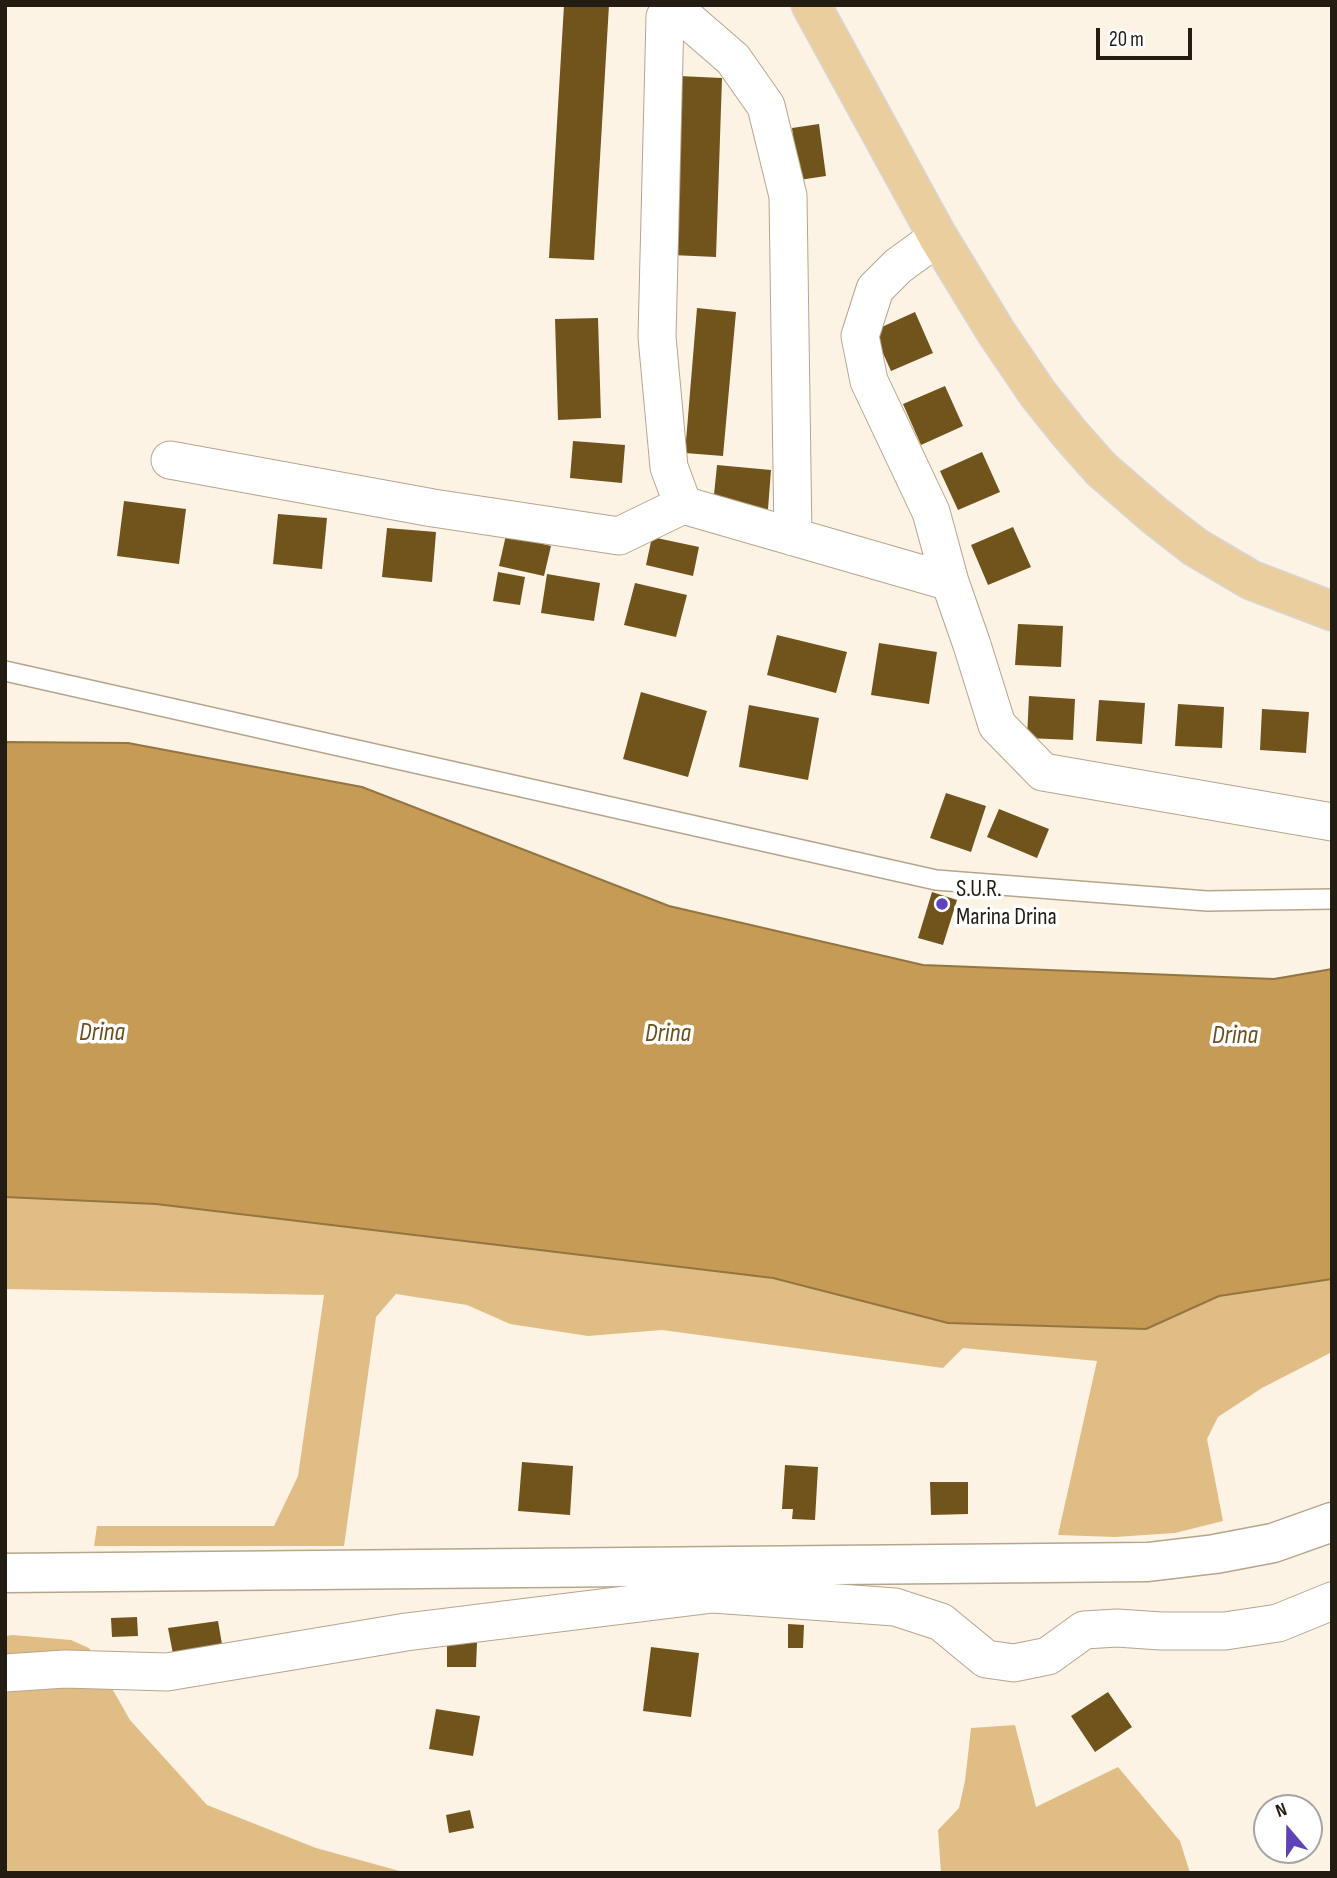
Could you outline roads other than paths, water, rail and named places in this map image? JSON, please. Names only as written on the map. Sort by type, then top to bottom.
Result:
[{"type":"main road","points":[[811,5],[938,237],[996,332],[1038,394],[1101,469],[1195,547],[1251,580],[1332,611]]},
{"type":"street","points":[[683,505],[669,467],[657,337],[665,17],[688,20],[733,59],[766,106],[788,196],[793,537]]},
{"type":"street","points":[[938,237],[898,265],[875,289],[860,336],[869,381],[931,512],[950,582],[997,724],[1043,772],[1332,822]]},
{"type":"street","points":[[170,460],[433,508],[619,536],[683,505],[950,582]]},
{"type":"street","points":[[5,1573],[713,1580],[1148,1562],[1215,1555],[1273,1543],[1332,1522]]},
{"type":"street","points":[[5,1673],[65,1669],[167,1672],[713,1580],[895,1607],[941,1622],[986,1659],[1014,1662],[1048,1656],[1084,1630],[1117,1628],[1225,1631],[1278,1623],[1332,1601]]},
{"type":"lane","points":[[5,671],[936,880],[1207,901],[1332,899]]},
{"type":"water","name":"Drina","points":[[5,742],[128,743],[362,787],[669,906],[923,965],[1274,979],[1332,969],[1332,1279],[1219,1296],[1146,1329],[948,1323],[773,1278],[156,1204],[5,1197]]},
{"type":"place","name":"S.U.R. Marina Drina","points":[[942,904]]}]
